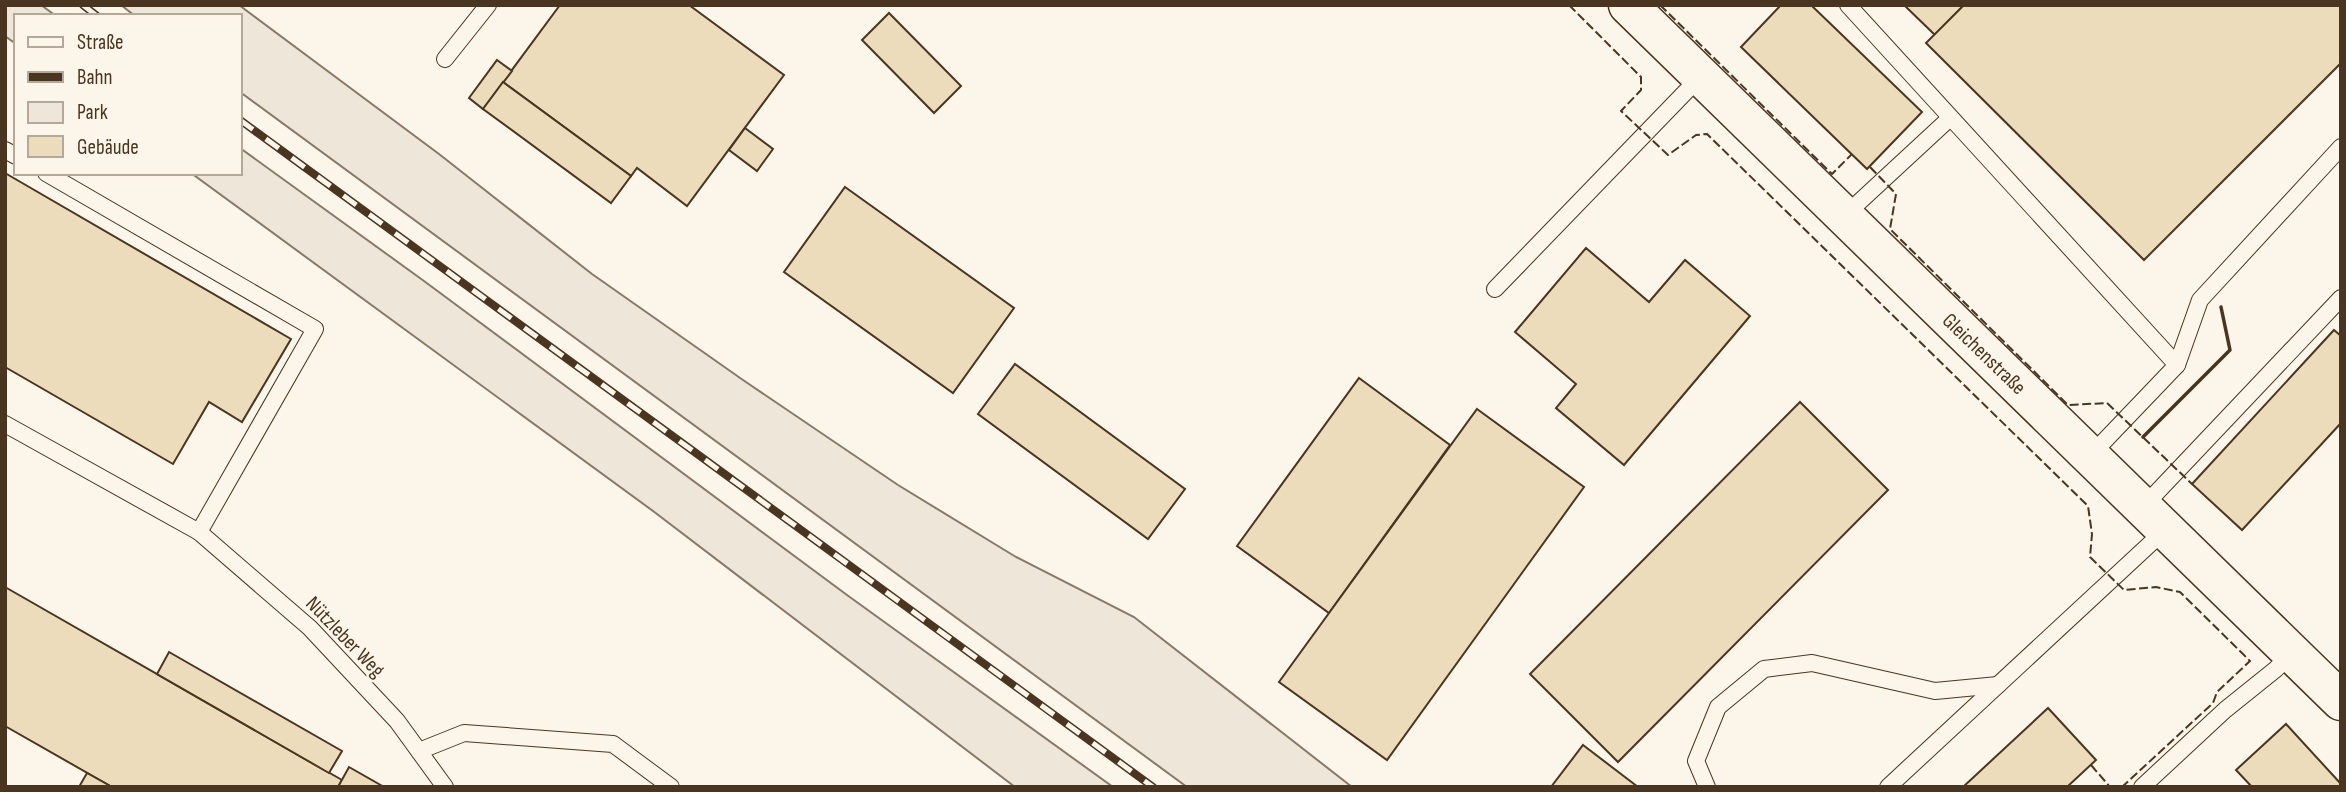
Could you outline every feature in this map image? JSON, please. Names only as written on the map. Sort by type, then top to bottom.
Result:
[{"type":"street","name":"Gleichenstraße","points":[[1628,5],[2341,701]]},
{"type":"lane","points":[[445,59],[488,5]]},
{"type":"lane","points":[[1848,5],[2177,365]]},
{"type":"lane","points":[[1495,289],[1700,77]]},
{"type":"lane","points":[[1843,217],[1951,118]]},
{"type":"lane","points":[[2089,457],[2177,365],[2200,300],[2341,148]]},
{"type":"lane","points":[[49,175],[315,329],[200,532]]},
{"type":"lane","points":[[1888,787],[1998,685],[2153,519],[2341,298]]},
{"type":"lane","name":"Nützleber Weg","points":[[5,424],[200,532],[310,628],[397,721],[445,787]]},
{"type":"lane","points":[[2142,787],[2225,710],[2291,654]]},
{"type":"lane","points":[[1707,787],[1696,761],[1718,707],[1764,669],[1812,663],[1935,691],[1998,685]]},
{"type":"lane","points":[[419,751],[464,733],[613,744],[671,787]]},
{"type":"green space","points":[[5,5],[41,5],[53,14],[14,14],[14,43],[5,36]]},
{"type":"green space","points":[[121,5],[239,5],[439,154],[592,274],[898,485],[1016,557],[1134,617],[1352,787],[1187,787],[242,93],[242,14],[132,14]]},
{"type":"green space","points":[[242,149],[847,595],[1113,787],[1015,787],[653,511],[194,175],[242,175]]},
{"type":"building","points":[[560,5],[689,5],[784,75],[687,206],[637,168],[631,176],[503,82]]},
{"type":"building","points":[[1781,5],[1811,5],[1922,112],[1867,169],[1741,47]]},
{"type":"building","points":[[1904,5],[1964,5],[1935,35]]},
{"type":"building","points":[[1964,5],[2340,5],[2341,63],[2144,260],[1926,43]]},
{"type":"building","points":[[889,13],[961,86],[934,113],[862,40]]},
{"type":"building","points":[[497,60],[512,71],[483,109],[469,98]]},
{"type":"building","points":[[503,82],[631,176],[611,203],[483,109]]},
{"type":"building","points":[[745,128],[773,149],[757,171],[729,150]]},
{"type":"building","points":[[5,173],[291,339],[242,422],[209,402],[173,464],[5,367]]},
{"type":"building","points":[[845,187],[1014,308],[953,393],[784,272]]},
{"type":"building","points":[[1586,248],[1649,302],[1685,260],[1750,316],[1624,465],[1556,408],[1576,384],[1515,332]]},
{"type":"building","points":[[2334,330],[2341,336],[2341,423],[2242,530],[2192,484]]},
{"type":"building","points":[[1015,364],[1185,489],[1148,539],[978,414]]},
{"type":"building","points":[[1359,378],[1450,445],[1329,613],[1237,546]]},
{"type":"building","points":[[1800,402],[1888,490],[1618,762],[1530,674]]},
{"type":"building","points":[[1477,409],[1584,487],[1387,760],[1279,682]]},
{"type":"building","points":[[5,587],[342,780],[338,787],[112,787],[5,726]]},
{"type":"building","points":[[169,652],[342,751],[329,773],[157,674]]},
{"type":"building","points":[[2048,708],[2096,760],[2067,787],[1963,787]]},
{"type":"building","points":[[2286,724],[2341,787],[2252,787],[2236,770]]},
{"type":"building","points":[[1583,745],[1638,787],[1551,787]]},
{"type":"building","points":[[349,767],[384,787],[338,787]]},
{"type":"building","points":[[87,773],[112,787],[79,787]]},
{"type":"railway","points":[[83,5],[94,14]]},
{"type":"railway","points":[[242,121],[1153,787]]},
{"type":"fence","points":[[1569,5],[1641,77],[1641,90],[1621,111],[1668,155],[1696,135],[1707,134],[2088,506],[2092,534],[2090,557],[2124,590],[2156,587],[2180,592],[2250,661],[2217,692],[2213,703],[2122,787]]},
{"type":"fence","points":[[1660,5],[1832,174],[1852,154]]},
{"type":"fence","points":[[1870,167],[1896,194],[1890,229],[2068,405],[2107,403],[2192,484]]},
{"type":"fence","points":[[2091,765],[2110,787]]},
{"type":"wall","points":[[2143,437],[2230,350],[2221,307]]}]
